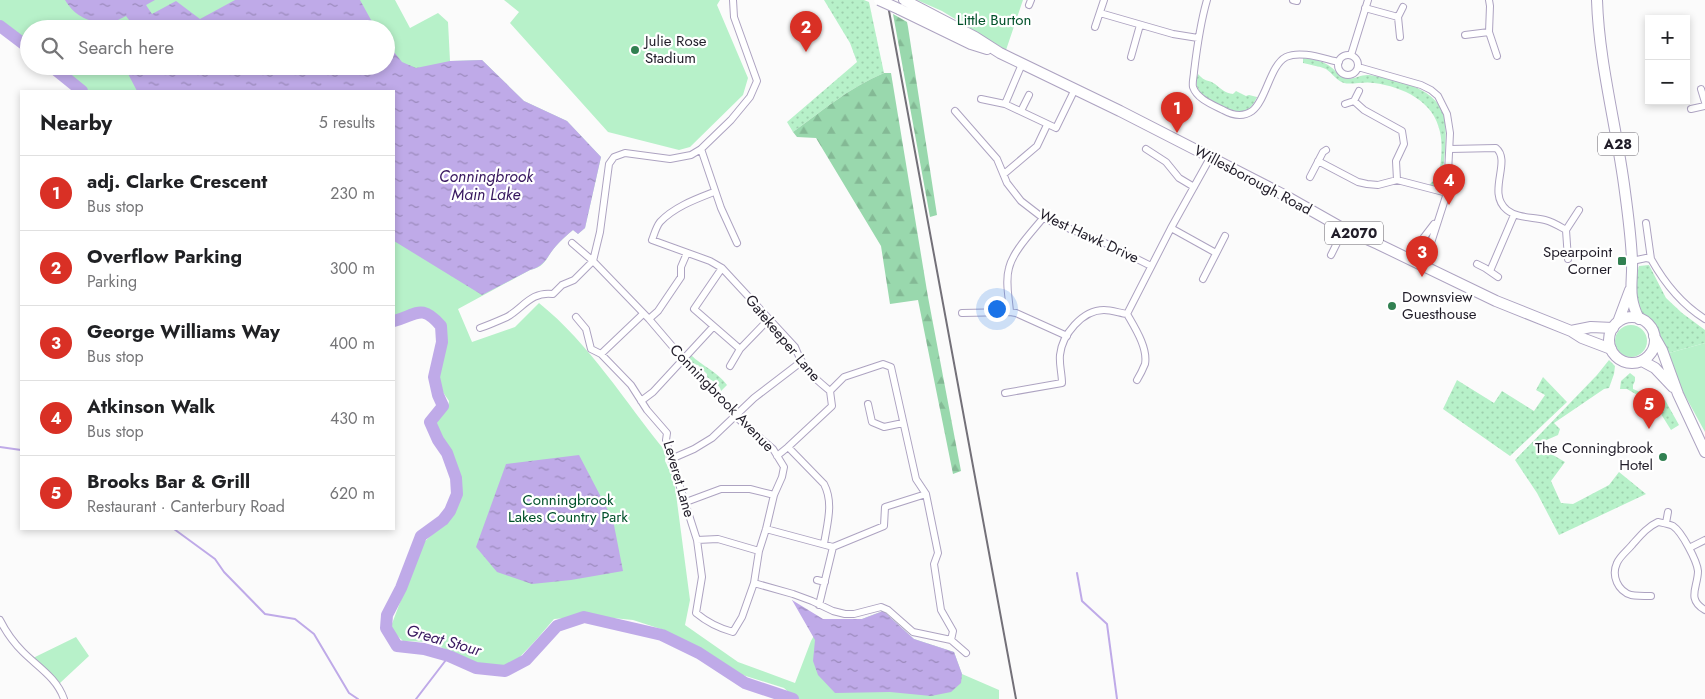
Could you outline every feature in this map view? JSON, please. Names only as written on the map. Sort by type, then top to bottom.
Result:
[{"type":"main road","name":"Willesborough Road","points":[[879,0],[901,5],[972,44],[1000,53],[1076,89],[1284,195],[1344,229],[1426,267]]},
{"type":"main road","name":"A28","points":[[1597,0],[1600,32],[1625,190],[1632,261],[1630,289],[1634,308],[1639,319]]},
{"type":"main road","name":"A2070","points":[[1426,267],[1496,302],[1571,330],[1582,338],[1611,349]]},
{"type":"main road","name":"A28","points":[[1616,325],[1630,289]]},
{"type":"main road","points":[[1678,394],[1655,368],[1642,361],[1624,361],[1616,356],[1609,342],[1610,334],[1616,325],[1632,317],[1646,322],[1651,328],[1662,350],[1678,394],[1705,452]]},
{"type":"main road","name":"A2070","points":[[1571,330],[1616,325]]},
{"type":"main road","points":[[1642,361],[1652,350],[1654,336]]},
{"type":"street","points":[[480,328],[507,316],[543,293],[553,294],[562,285],[574,280],[593,261],[600,232],[610,164],[614,157],[625,153],[670,159],[691,155],[701,149],[731,120],[750,97],[757,81],[734,17],[733,0]]},
{"type":"street","points":[[1095,27],[1104,0]]},
{"type":"street","points":[[1207,0],[1198,38],[1193,87],[1206,101],[1228,113],[1236,116],[1250,112],[1255,108],[1278,64],[1288,57],[1297,54],[1339,62]]},
{"type":"street","points":[[1351,55],[1368,0]]},
{"type":"street","points":[[1489,0],[1490,32],[1497,56]]},
{"type":"street","points":[[1400,37],[1398,17],[1403,7]]},
{"type":"street","points":[[1365,8],[1398,17]]},
{"type":"street","points":[[1100,13],[1173,34],[1198,38]]},
{"type":"street","points":[[1131,57],[1140,25]]},
{"type":"street","points":[[1465,34],[1490,32]]},
{"type":"street","points":[[1351,55],[1357,60],[1358,67],[1353,73],[1346,74],[1340,69],[1339,62],[1344,56],[1351,55]]},
{"type":"street","points":[[1005,104],[1022,64]]},
{"type":"street","points":[[1358,67],[1421,85],[1431,90],[1438,96],[1448,114],[1450,149],[1447,193],[1430,246],[1426,267]]},
{"type":"street","points":[[981,99],[1005,104],[1056,128],[1076,89]]},
{"type":"street","points":[[1691,109],[1705,104],[1701,89]]},
{"type":"street","points":[[1345,104],[1354,101],[1359,91]]},
{"type":"street","points":[[1022,112],[1029,95]]},
{"type":"street","points":[[1354,101],[1364,110],[1402,131],[1404,144],[1396,161],[1397,180]]},
{"type":"street","name":"West Hawk Drive","points":[[956,111],[997,159],[1014,193],[1021,201],[1043,218],[1107,244],[1151,266]]},
{"type":"street","points":[[1004,174],[1037,146],[1047,125]]},
{"type":"street","points":[[1450,149],[1496,148],[1500,151],[1502,157],[1498,192],[1505,208],[1514,215],[1552,222],[1566,230]]},
{"type":"street","points":[[701,149],[714,192],[737,243]]},
{"type":"street","points":[[1146,149],[1166,162],[1179,178],[1194,187]]},
{"type":"street","points":[[1310,177],[1323,152],[1326,150]]},
{"type":"street","points":[[1127,314],[1171,228],[1210,158]]},
{"type":"street","points":[[1318,162],[1358,182],[1378,185],[1397,180],[1447,193]]},
{"type":"street","name":"Gatekeeper Lane","points":[[714,192],[680,207],[659,223],[652,240],[710,260],[722,268],[795,347],[801,362],[809,373],[830,391]]},
{"type":"street","points":[[1568,259],[1566,230],[1579,210]]},
{"type":"street","points":[[1490,271],[1514,215]]},
{"type":"street","points":[[1010,312],[1007,290],[1009,268],[1016,254],[1043,218]]},
{"type":"street","points":[[1408,258],[1437,222]]},
{"type":"street","points":[[1646,223],[1651,259],[1665,283],[1694,312],[1705,319]]},
{"type":"street","points":[[1171,228],[1216,252]]},
{"type":"street","points":[[1331,255],[1344,229]]},
{"type":"street","points":[[1202,279],[1225,236]]},
{"type":"street","name":"Conningbrook Avenue","points":[[572,243],[602,269],[735,416],[772,449],[784,467],[774,495],[759,551],[754,583],[742,617],[733,632]]},
{"type":"street","points":[[649,319],[658,311],[681,277],[681,267],[687,253]]},
{"type":"street","points":[[1632,261],[1646,258],[1651,259]]},
{"type":"street","points":[[1477,264],[1498,277]]},
{"type":"street","points":[[722,268],[694,309],[740,349]]},
{"type":"street","points":[[1005,394],[1062,383],[1060,356],[1067,336],[1076,323],[1092,312],[1104,310],[1127,314]]},
{"type":"street","points":[[962,314],[1016,313],[1067,336]]},
{"type":"street","points":[[601,354],[642,314]]},
{"type":"street","points":[[1127,314],[1144,350],[1145,364],[1138,380]]},
{"type":"street","name":"Leveret Lane","points":[[576,317],[586,330],[591,349],[601,354],[630,385],[647,410],[665,430],[671,460],[697,540],[702,577],[696,613],[716,627],[733,632]]},
{"type":"street","points":[[730,366],[740,349],[769,318]]},
{"type":"street","points":[[641,401],[653,392],[713,327]]},
{"type":"street","points":[[671,460],[694,450],[712,438],[783,375],[801,362]]},
{"type":"street","points":[[777,456],[832,406],[830,391],[844,377],[883,364],[891,367],[916,479],[926,494],[938,553],[934,564],[935,581],[941,610],[953,631],[951,640]]},
{"type":"street","points":[[868,404],[872,422],[884,427],[903,423]]},
{"type":"street","points":[[788,447],[820,479],[827,490],[830,506],[824,544]]},
{"type":"street","points":[[686,502],[721,489],[750,489],[774,495]]},
{"type":"street","points":[[766,529],[834,547],[884,526],[885,507],[926,494]]},
{"type":"street","points":[[1666,523],[1668,512]]},
{"type":"street","points":[[1651,596],[1642,592],[1630,594],[1620,589],[1616,580],[1616,565],[1650,525],[1658,522],[1666,523],[1678,531],[1689,548],[1698,570],[1693,594],[1697,604],[1705,610]]},
{"type":"street","points":[[697,540],[718,539],[759,551]]},
{"type":"street","points":[[1689,548],[1705,540]]},
{"type":"street","points":[[819,605],[834,547]]},
{"type":"street","points":[[817,580],[825,582]]},
{"type":"street","points":[[754,583],[794,594],[833,611],[845,614],[854,614],[881,607],[888,610],[912,632],[951,640],[966,653]]},
{"type":"street","points":[[0,620],[15,643],[58,685],[64,699]]},
{"type":"green space","name":"Conningbrook Lakes Country Park","points":[[0,0],[395,0],[410,28],[438,13],[448,22],[450,61],[482,60],[524,101],[567,121],[601,157],[585,228],[578,234],[573,230],[558,244],[539,267],[458,309],[472,342],[515,327],[539,303],[591,355],[666,452],[665,461],[674,479],[690,600],[685,625],[738,662],[795,683],[811,641],[823,619],[862,619],[883,611],[914,639],[954,652],[962,674],[999,690],[999,699],[796,699],[784,688],[733,672],[664,630],[633,620],[592,616],[554,619],[517,660],[499,667],[481,666],[430,642],[403,641],[390,629],[422,544],[454,514],[461,495],[460,481],[436,427],[438,418],[448,407],[449,401],[438,385],[445,345],[445,330],[430,311],[410,310],[395,318],[395,90],[85,90],[69,75],[395,75],[395,20],[20,20],[20,35],[0,20]]},
{"type":"green space","name":"Julie Rose Stadium","points":[[504,0],[720,0],[717,5],[748,78],[743,95],[690,147],[679,150],[608,132],[510,23],[519,12]]},
{"type":"green space","points":[[824,0],[864,0],[869,2],[884,73],[848,92],[793,132],[787,122],[857,62],[850,43]]},
{"type":"green space","name":"Little Burton","points":[[917,0],[1023,0],[1006,50],[942,11]]},
{"type":"green space","points":[[893,14],[907,22],[908,27],[937,215],[930,217]]},
{"type":"green space","points":[[1303,58],[1325,63],[1346,78],[1369,75],[1392,79],[1416,87],[1435,100],[1442,110],[1446,128],[1443,175],[1440,183],[1428,186],[1439,175],[1441,142],[1437,121],[1424,104],[1406,92],[1385,85],[1344,83],[1326,69],[1303,63]]},
{"type":"green space","points":[[884,73],[891,73],[928,297],[961,471],[953,474],[918,300],[890,304],[881,246],[816,138],[797,137],[793,132],[848,92]]},
{"type":"green space","points":[[1198,74],[1203,79],[1228,93],[1233,94],[1236,91],[1246,96],[1257,97],[1252,106],[1244,111],[1228,109],[1201,93],[1196,84]]},
{"type":"green space","points":[[1649,265],[1666,298],[1705,330],[1705,343],[1669,353],[1651,323],[1638,311],[1634,287],[1639,266]]},
{"type":"green space","points":[[1631,325],[1642,330],[1647,341],[1642,352],[1631,357],[1620,352],[1615,341],[1620,330]]},
{"type":"green space","points":[[1705,343],[1705,432],[1682,390],[1669,353]]},
{"type":"green space","points":[[691,355],[719,376],[727,385],[721,391],[698,365],[693,364],[689,358]]},
{"type":"green space","points":[[1609,360],[1615,366],[1609,388],[1604,389],[1554,423],[1560,429],[1558,435],[1542,442],[1548,452],[1565,462],[1551,481],[1561,503],[1573,504],[1609,485],[1619,472],[1646,494],[1559,535],[1537,493],[1515,460],[1597,375]]},
{"type":"green space","points":[[1630,373],[1635,377],[1633,389],[1650,396],[1657,392],[1665,400],[1679,425],[1671,430],[1656,406],[1627,389],[1620,389],[1621,381]]},
{"type":"green space","points":[[1543,377],[1567,402],[1510,456],[1443,409],[1457,380],[1494,403],[1502,391],[1534,411],[1545,395],[1536,390]]},
{"type":"green space","points":[[76,637],[89,656],[60,683],[33,658]]},
{"type":"water","points":[[65,0],[155,0],[146,5],[152,14],[176,1],[200,19],[235,0],[360,0],[371,20],[129,20],[126,16],[118,20],[90,20],[78,15]]},
{"type":"water","name":"Conningbrook Main Lake","points":[[395,53],[402,62],[416,68],[450,61],[482,60],[524,101],[567,121],[601,157],[585,228],[578,234],[573,230],[539,266],[482,295],[395,242],[395,90],[136,90],[129,75],[395,75]]},
{"type":"water","points":[[579,455],[613,520],[623,571],[571,580],[532,584],[497,572],[476,547],[506,464]]},
{"type":"water","points":[[792,600],[823,619],[862,619],[883,611],[914,639],[954,652],[962,674],[961,683],[951,692],[931,696],[890,692],[835,693],[818,675],[813,661],[815,640]]},
{"type":"waterway","name":"Great Stour","points":[[0,26],[20,41]]},
{"type":"waterway","name":"Great Stour","points":[[62,75],[81,90]]},
{"type":"waterway","name":"Great Stour","points":[[395,321],[423,313],[434,319],[441,326],[442,342],[434,377],[438,395],[443,406],[430,422],[438,440],[447,453],[456,478],[457,494],[450,511],[443,520],[421,536],[401,588],[387,615],[386,628],[397,646],[424,649],[449,656],[476,668],[505,671],[526,660],[557,626],[584,617],[662,635],[699,653],[745,683],[793,699]]},
{"type":"waterway","points":[[0,447],[20,450]]},
{"type":"waterway","points":[[175,530],[215,559],[224,572],[265,614],[295,619],[314,634],[349,693],[358,699]]},
{"type":"waterway","points":[[1077,573],[1082,601],[1107,624],[1117,699]]},
{"type":"waterway","points":[[416,699],[449,656]]},
{"type":"railway","points":[[887,0],[1016,699]]},
{"type":"place","name":"Julie Rose Stadium","points":[[635,50]]},
{"type":"place","name":"Overflow Parking","points":[[806,52]]},
{"type":"place","name":"adj. Clarke Crescent","points":[[1177,133]]},
{"type":"place","name":"Atkinson Walk","points":[[1449,205]]},
{"type":"place","name":"Spearpoint Corner","points":[[1622,261]]},
{"type":"place","name":"George Williams Way","points":[[1422,277]]},
{"type":"place","name":"Downsview Guesthouse","points":[[1392,306]]},
{"type":"place","name":"Brooks Bar & Grill","points":[[1649,429]]},
{"type":"place","name":"The Conningbrook Hotel","points":[[1663,457]]}]
